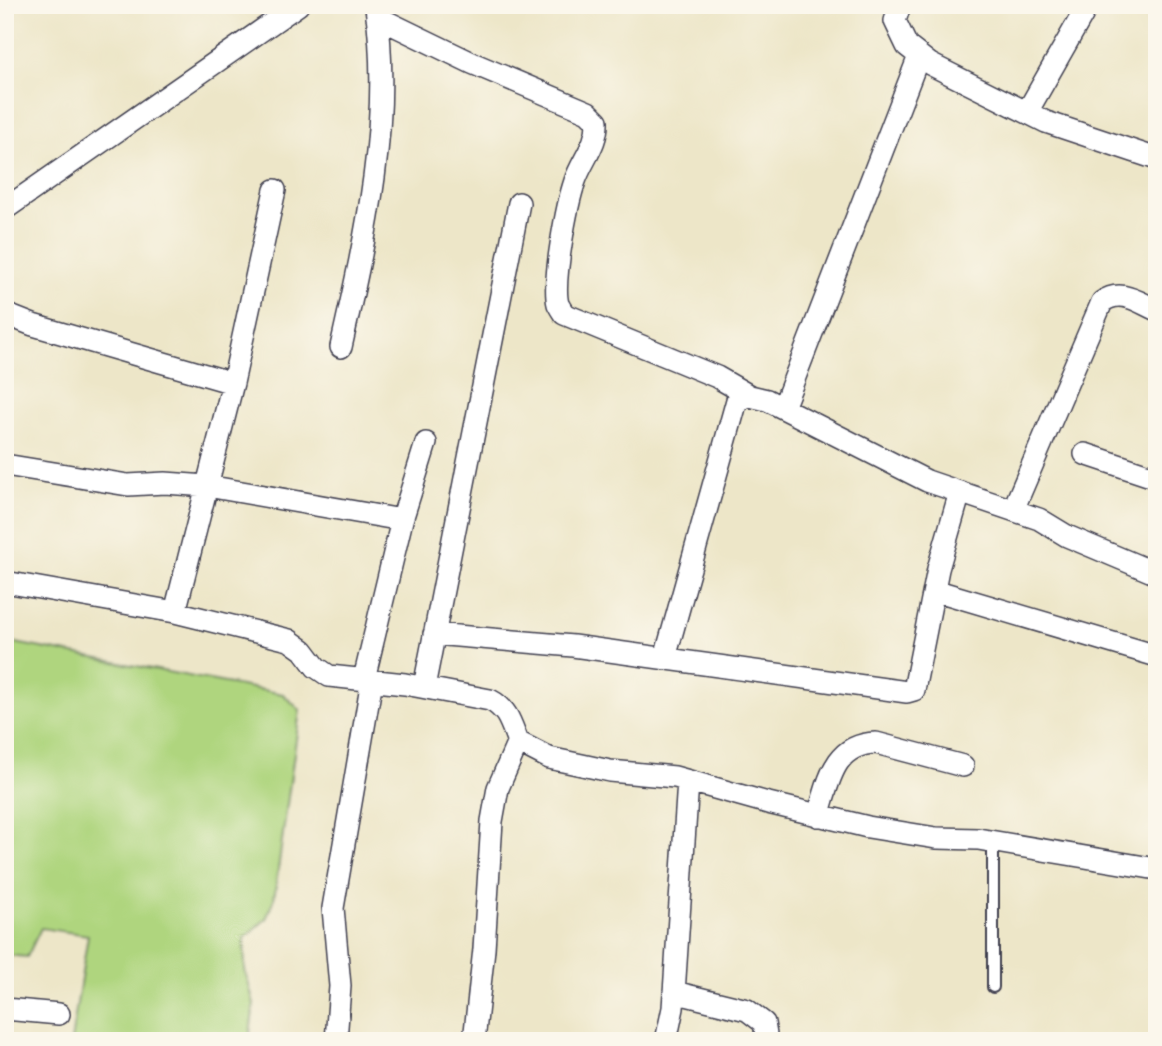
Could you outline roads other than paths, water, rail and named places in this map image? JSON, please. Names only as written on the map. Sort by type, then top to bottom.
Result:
[{"type":"street","points":[[5,209],[298,5]]},
{"type":"street","points":[[900,5],[895,21],[907,46],[930,64],[1046,122],[1155,154]]},
{"type":"street","points":[[1027,112],[1088,5]]},
{"type":"street","points":[[341,347],[368,229],[375,166],[382,90],[377,11]]},
{"type":"street","points":[[377,11],[472,63],[588,112],[597,121],[597,135],[575,180],[566,217],[558,279],[558,303],[564,314],[717,377],[750,396],[767,400],[927,481],[1039,519],[1067,536],[1157,574]]},
{"type":"street","points":[[783,408],[919,55]]},
{"type":"street","points":[[175,612],[233,383],[275,190]]},
{"type":"street","points":[[424,687],[519,203]]},
{"type":"street","points":[[1013,510],[1102,302],[1110,296],[1122,295],[1157,310]]},
{"type":"street","points":[[5,314],[33,325],[233,383]]},
{"type":"street","points":[[666,658],[737,400],[750,396]]},
{"type":"street","points":[[336,1041],[340,986],[333,908],[368,680],[402,520],[425,443]]},
{"type":"street","points":[[1085,454],[1157,478]]},
{"type":"street","points":[[5,465],[128,485],[165,483],[207,486],[402,520]]},
{"type":"street","points":[[434,634],[573,646],[907,692],[914,690],[934,590],[960,492]]},
{"type":"street","points":[[5,582],[175,612],[289,640],[329,676],[424,687],[490,700],[500,705],[507,713],[518,742],[549,758],[610,771],[688,781],[869,827],[936,838],[993,841],[1157,869]]},
{"type":"street","points":[[934,590],[1157,656]]},
{"type":"street","points":[[474,1041],[484,949],[492,821],[498,788],[518,742]]},
{"type":"street","points":[[818,816],[835,763],[863,743],[876,743],[963,766]]},
{"type":"street","points":[[666,1041],[673,1008],[688,781]]},
{"type":"street","points":[[674,992],[747,1010],[764,1023],[767,1041]]},
{"type":"street","points":[[5,1009],[59,1014]]},
{"type":"lane","points":[[993,841],[993,987]]}]
